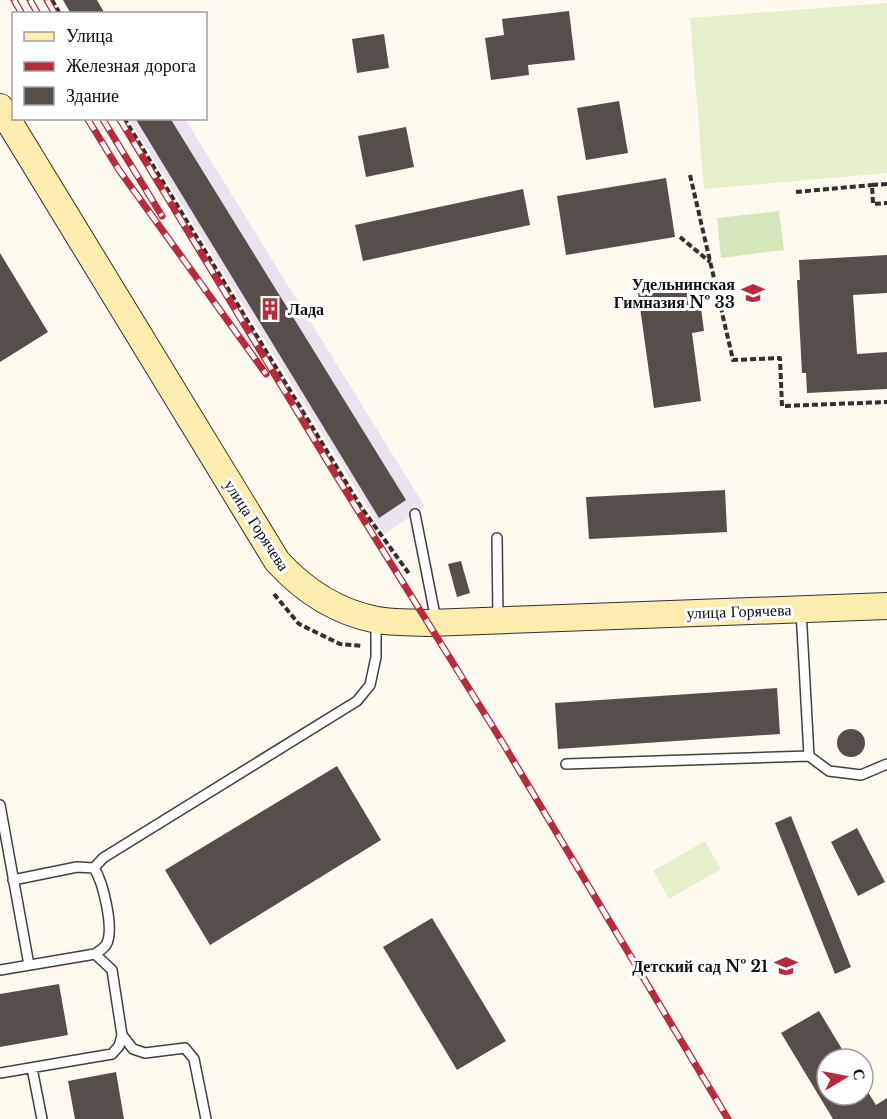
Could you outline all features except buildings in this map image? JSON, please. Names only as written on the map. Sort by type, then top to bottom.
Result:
[{"type":"main road","name":"улица Горячева","points":[[0,107],[277,561],[295,581],[316,596],[348,612],[376,620],[435,615],[498,620],[887,606]]},
{"type":"lane","points":[[415,514],[435,615]]},
{"type":"lane","points":[[498,538],[498,620]]},
{"type":"lane","points":[[801,609],[809,756]]},
{"type":"lane","points":[[94,868],[103,858],[357,701],[370,685],[376,657],[376,620]]},
{"type":"lane","points":[[566,764],[809,756],[829,771],[861,775],[887,764]]},
{"type":"lane","points":[[0,806],[29,965]]},
{"type":"lane","points":[[13,880],[77,867],[94,868]]},
{"type":"lane","points":[[0,970],[95,954],[105,948],[110,928],[101,878],[94,868]]},
{"type":"lane","points":[[0,1073],[111,1054],[119,1046],[122,1035],[112,970],[95,954]]},
{"type":"lane","points":[[122,1035],[133,1049],[145,1053],[185,1048],[194,1059],[206,1119]]},
{"type":"lane","points":[[32,1068],[42,1119]]},
{"type":"path","points":[[125,120],[361,507],[435,615]]},
{"type":"path","points":[[690,175],[734,360],[780,358],[782,406],[887,402]]},
{"type":"path","points":[[796,192],[887,184]]},
{"type":"path","points":[[872,185],[873,204],[887,203]]},
{"type":"path","points":[[680,237],[711,263]]},
{"type":"shaded area","name":"Лада","points":[[130,120],[186,120],[425,507],[384,534]]},
{"type":"green space","points":[[887,3],[887,173],[704,189],[690,18]]},
{"type":"green space","points":[[779,211],[784,250],[721,258],[717,218]]},
{"type":"green space","points":[[705,841],[721,869],[669,899],[653,871]]},
{"type":"railway","points":[[14,0],[21,12]]},
{"type":"railway","points":[[30,0],[37,12]]},
{"type":"railway","points":[[47,0],[54,12]]},
{"type":"railway","points":[[88,120],[119,170],[266,374]]},
{"type":"railway","points":[[103,120],[162,216]]},
{"type":"railway","points":[[120,120],[332,469],[501,740],[728,1119]]},
{"type":"place","name":"Удельнинская Гимназия № 33","points":[[753,293]]},
{"type":"place","name":"Лада","points":[[270,309]]},
{"type":"place","name":"Детский сад № 21","points":[[786,966]]}]
